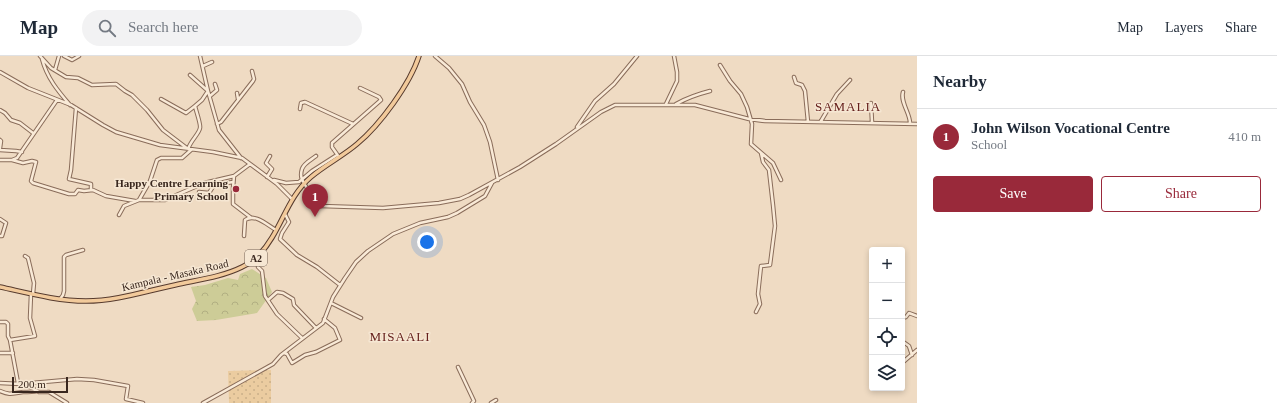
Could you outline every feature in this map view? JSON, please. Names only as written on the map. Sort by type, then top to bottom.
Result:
[{"type":"main road","name":"Kampala - Masaka Road","points":[[0,287],[60,299],[85,301],[104,300],[221,275],[247,265],[263,250],[303,182],[338,156],[359,143],[376,125],[406,86],[416,67],[419,56]]},
{"type":"street","points":[[55,70],[59,56]]},
{"type":"street","points":[[64,56],[72,60],[79,56]]},
{"type":"street","points":[[200,56],[217,124],[224,137],[242,158],[272,180],[292,199]]},
{"type":"street","points":[[435,56],[450,68],[462,84],[470,102],[484,124],[490,142],[498,180]]},
{"type":"street","points":[[576,129],[595,102],[614,84],[638,56]]},
{"type":"street","points":[[666,104],[677,81],[678,72],[674,56]]},
{"type":"street","points":[[41,57],[50,68],[66,77],[78,78],[92,85],[116,84],[124,91],[132,95],[147,110],[163,130],[190,149]]},
{"type":"street","points":[[41,57],[46,73],[71,105]]},
{"type":"street","points":[[203,66],[212,62]]},
{"type":"street","points":[[720,65],[730,81],[741,94],[747,106],[752,128],[750,142],[773,163],[781,180]]},
{"type":"street","points":[[217,124],[221,122],[254,80],[252,71]]},
{"type":"street","points":[[0,72],[28,88],[71,105],[103,126],[123,134],[160,145],[213,152],[242,158]]},
{"type":"street","points":[[190,75],[208,91]]},
{"type":"street","points":[[794,77],[796,83],[802,85],[805,91],[808,122]]},
{"type":"street","points":[[821,122],[836,94],[850,80]]},
{"type":"street","points":[[210,96],[217,90],[215,84]]},
{"type":"street","points":[[338,156],[332,144],[380,100],[379,97],[360,88]]},
{"type":"street","points":[[161,99],[186,113],[202,100],[208,91]]},
{"type":"street","points":[[675,104],[692,96],[710,91]]},
{"type":"street","points":[[903,92],[902,96],[910,123]]},
{"type":"street","points":[[237,93],[238,100]]},
{"type":"street","points":[[12,160],[17,158],[22,152],[25,145],[56,100]]},
{"type":"street","points":[[300,109],[301,104],[305,102],[353,124]]},
{"type":"street","points":[[871,103],[872,122]]},
{"type":"street","points":[[316,156],[304,166],[301,174],[311,199],[319,206],[383,208],[451,201],[469,195],[498,180],[537,156],[601,112],[615,105],[675,104],[701,106],[750,119],[765,121],[917,124]]},
{"type":"street","points":[[139,200],[150,181],[157,160],[161,158],[182,158],[190,149],[190,142],[200,130],[201,126],[195,106]]},
{"type":"street","points":[[76,108],[69,179],[91,184],[91,190]]},
{"type":"street","points":[[0,110],[5,112],[11,120],[20,123],[34,133]]},
{"type":"street","points":[[0,140],[2,141],[0,149],[22,152]]},
{"type":"street","points":[[756,312],[760,304],[758,294],[761,266],[770,265],[775,226],[769,170],[763,162],[761,153]]},
{"type":"street","points":[[267,177],[272,169],[266,164],[270,156]]},
{"type":"street","points":[[0,160],[36,162],[30,181],[33,183],[73,195],[78,190],[84,192],[91,190],[106,196],[120,197],[135,201]]},
{"type":"street","points":[[119,216],[124,206],[135,201],[163,201],[204,183],[234,176],[250,164]]},
{"type":"street","points":[[234,176],[233,204],[250,217],[256,218],[276,230]]},
{"type":"street","points":[[272,180],[294,183],[303,182]]},
{"type":"street","points":[[198,192],[209,193],[214,185],[233,182]]},
{"type":"street","points":[[203,403],[274,364],[284,353],[323,322],[340,285],[356,262],[382,242],[393,234],[420,223],[448,217],[457,213],[485,196],[492,183]]},
{"type":"street","points":[[284,213],[289,222],[280,239],[297,255],[317,267],[340,285]]},
{"type":"street","points":[[244,236],[245,220],[250,217]]},
{"type":"street","points":[[0,219],[6,223],[2,236],[0,236]]},
{"type":"street","points":[[60,299],[64,291],[64,257],[83,250]]},
{"type":"street","points":[[263,250],[262,257],[258,264],[262,271],[264,294],[277,314],[302,338]]},
{"type":"street","points":[[10,340],[35,336],[30,318],[34,283],[28,258],[25,256]]},
{"type":"street","points":[[268,300],[277,292],[288,296],[293,299],[294,305],[316,328]]},
{"type":"street","points":[[331,303],[361,318]]},
{"type":"street","points":[[905,316],[909,313],[917,316]]},
{"type":"street","points":[[284,353],[292,363],[305,354],[316,352],[340,340],[335,328],[324,319]]},
{"type":"street","points":[[0,322],[6,322],[8,324],[20,384]]},
{"type":"street","points":[[905,343],[909,346],[912,355]]},
{"type":"street","points":[[905,361],[917,350]]},
{"type":"street","points":[[0,354],[13,353]]},
{"type":"street","points":[[458,367],[473,398],[474,401],[472,403]]},
{"type":"street","points":[[0,384],[20,384],[72,379],[94,380],[128,386],[126,399],[143,403]]},
{"type":"street","points":[[20,384],[28,385],[37,391]]},
{"type":"street","points":[[0,391],[6,394],[14,395],[21,392],[49,392],[68,403]]},
{"type":"street","points":[[491,403],[496,400]]},
{"type":"green space","points":[[252,269],[266,278],[272,292],[257,313],[216,320],[197,321],[192,309],[196,301],[191,287],[205,285],[228,278],[238,280],[240,274]]},
{"type":"sand","points":[[271,370],[271,403],[229,403],[228,371]]},
{"type":"place","name":"Happy Centre Learning Primary School","points":[[236,189]]},
{"type":"place","name":"John Wilson Vocational Centre","points":[[315,217]]},
{"type":"district","name":"SAMALIA","points":[[848,106]]},
{"type":"district","name":"MISAALI","points":[[400,336]]}]
